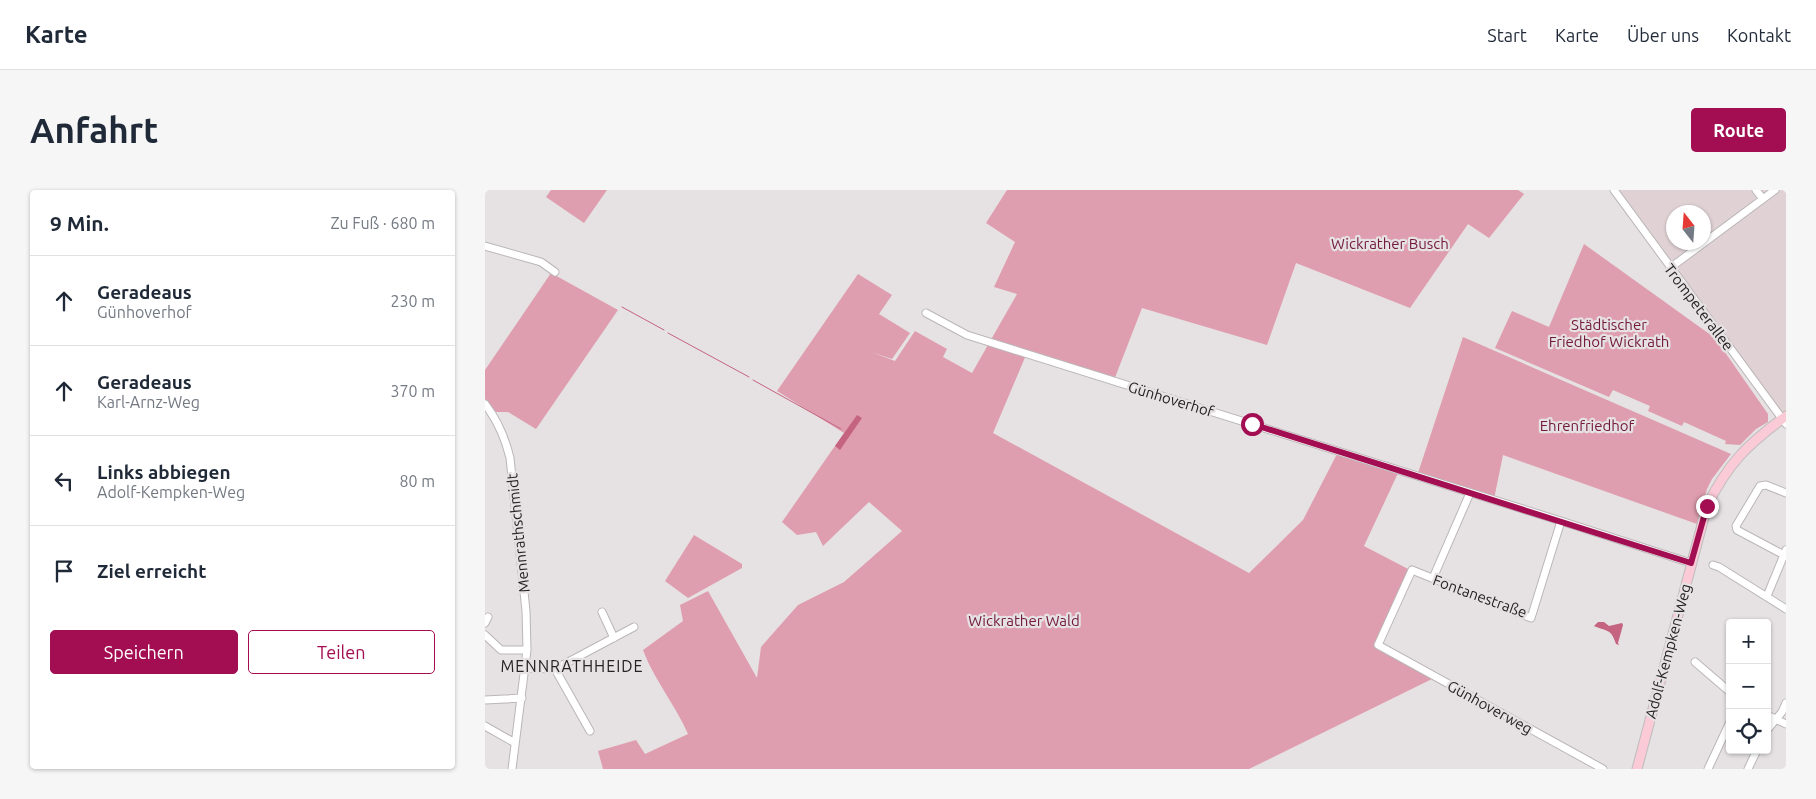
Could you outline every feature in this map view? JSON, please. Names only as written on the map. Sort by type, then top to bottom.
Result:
[{"type":"main road","name":"Adolf-Kempken-Weg","points":[[1637,769],[1707,506],[1721,478],[1738,456],[1785,419]]},
{"type":"street","name":"Trompeterallee","points":[[1614,190],[1670,268],[1785,419]]},
{"type":"street","points":[[1756,190],[1763,199]]},
{"type":"street","points":[[1670,268],[1775,190]]},
{"type":"street","points":[[485,246],[541,262],[555,272]]},
{"type":"street","name":"Günhoverhof","points":[[926,313],[967,335],[1691,563]]},
{"type":"street","name":"Mennrathschmidt","points":[[485,404],[496,419],[505,437],[510,458],[526,610],[526,668],[512,769]]},
{"type":"street","points":[[1767,596],[1785,553],[1737,530],[1736,526],[1760,486],[1766,485],[1786,493]]},
{"type":"street","points":[[1433,578],[1470,493]]},
{"type":"street","name":"Fontanestraße","points":[[1378,645],[1412,570],[1531,618],[1561,521]]},
{"type":"street","points":[[1713,565],[1719,566],[1786,609]]},
{"type":"street","points":[[602,612],[614,638]]},
{"type":"street","points":[[526,668],[555,669],[634,628]]},
{"type":"street","points":[[485,635],[501,650],[527,650]]},
{"type":"street","points":[[485,644],[497,646]]},
{"type":"street","name":"Günhoverweg","points":[[1378,645],[1603,769]]},
{"type":"street","points":[[1695,662],[1726,689]]},
{"type":"street","points":[[555,669],[589,731]]},
{"type":"street","points":[[485,700],[522,698]]},
{"type":"street","points":[[1771,726],[1786,703]]},
{"type":"street","points":[[1771,717],[1786,724]]},
{"type":"street","points":[[485,726],[515,743]]},
{"type":"street","points":[[1708,769],[1726,731]]},
{"type":"street","points":[[1748,769],[1755,754]]},
{"type":"shaded area","points":[[1616,190],[1786,190],[1786,420]]},
{"type":"shaded area","points":[[857,415],[862,418],[840,450],[835,446]]},
{"type":"shaded area","points":[[1598,622],[1604,622],[1609,626],[1622,623],[1619,645],[1616,644],[1610,633],[1594,626]]},
{"type":"green space","points":[[551,190],[607,190],[584,223],[546,197]]},
{"type":"green space","name":"Wickrather Wald","points":[[1007,190],[1518,190],[1524,194],[1489,238],[1468,224],[1410,308],[1296,263],[1267,345],[1142,308],[1114,380],[1026,355],[993,433],[1249,573],[1303,520],[1338,452],[1399,471],[1364,546],[1410,570],[1375,646],[1434,678],[1249,769],[603,769],[598,751],[636,740],[645,754],[688,734],[653,672],[643,650],[683,621],[680,605],[708,591],[757,678],[761,647],[798,605],[844,582],[902,531],[869,502],[823,546],[816,532],[797,535],[782,522],[844,433],[777,391],[858,274],[892,295],[879,314],[910,333],[892,359],[871,352],[895,361],[915,331],[947,349],[943,357],[972,373],[1017,294],[994,287],[1015,242],[986,223]]},
{"type":"green space","name":"Städtischer Friedhof Wickrath","points":[[1584,244],[1715,338],[1768,414],[1768,422],[1756,429],[1740,445],[1725,444],[1726,441],[1684,422],[1682,426],[1648,411],[1650,406],[1613,390],[1609,397],[1495,348],[1512,311],[1549,327]]},
{"type":"green space","points":[[551,273],[618,310],[536,429],[508,412],[496,412],[485,399],[485,370]]},
{"type":"green space","name":"Ehrenfriedhof","points":[[1463,337],[1731,454],[1712,479],[1707,489],[1697,524],[1503,455],[1494,499],[1417,476]]},
{"type":"green space","points":[[694,535],[742,564],[742,568],[688,598],[665,581]]},
{"type":"waterway","points":[[622,307],[664,330]]},
{"type":"waterway","points":[[668,333],[749,377]]},
{"type":"waterway","points":[[753,380],[841,429]]},
{"type":"district","name":"MENNRATHHEIDE","points":[[572,666]]},
{"type":"route","points":[[1252,424],[1691,563],[1707,506]]},
{"type":"park label","name":"Wickrather Busch","points":[[1390,243]]}]
